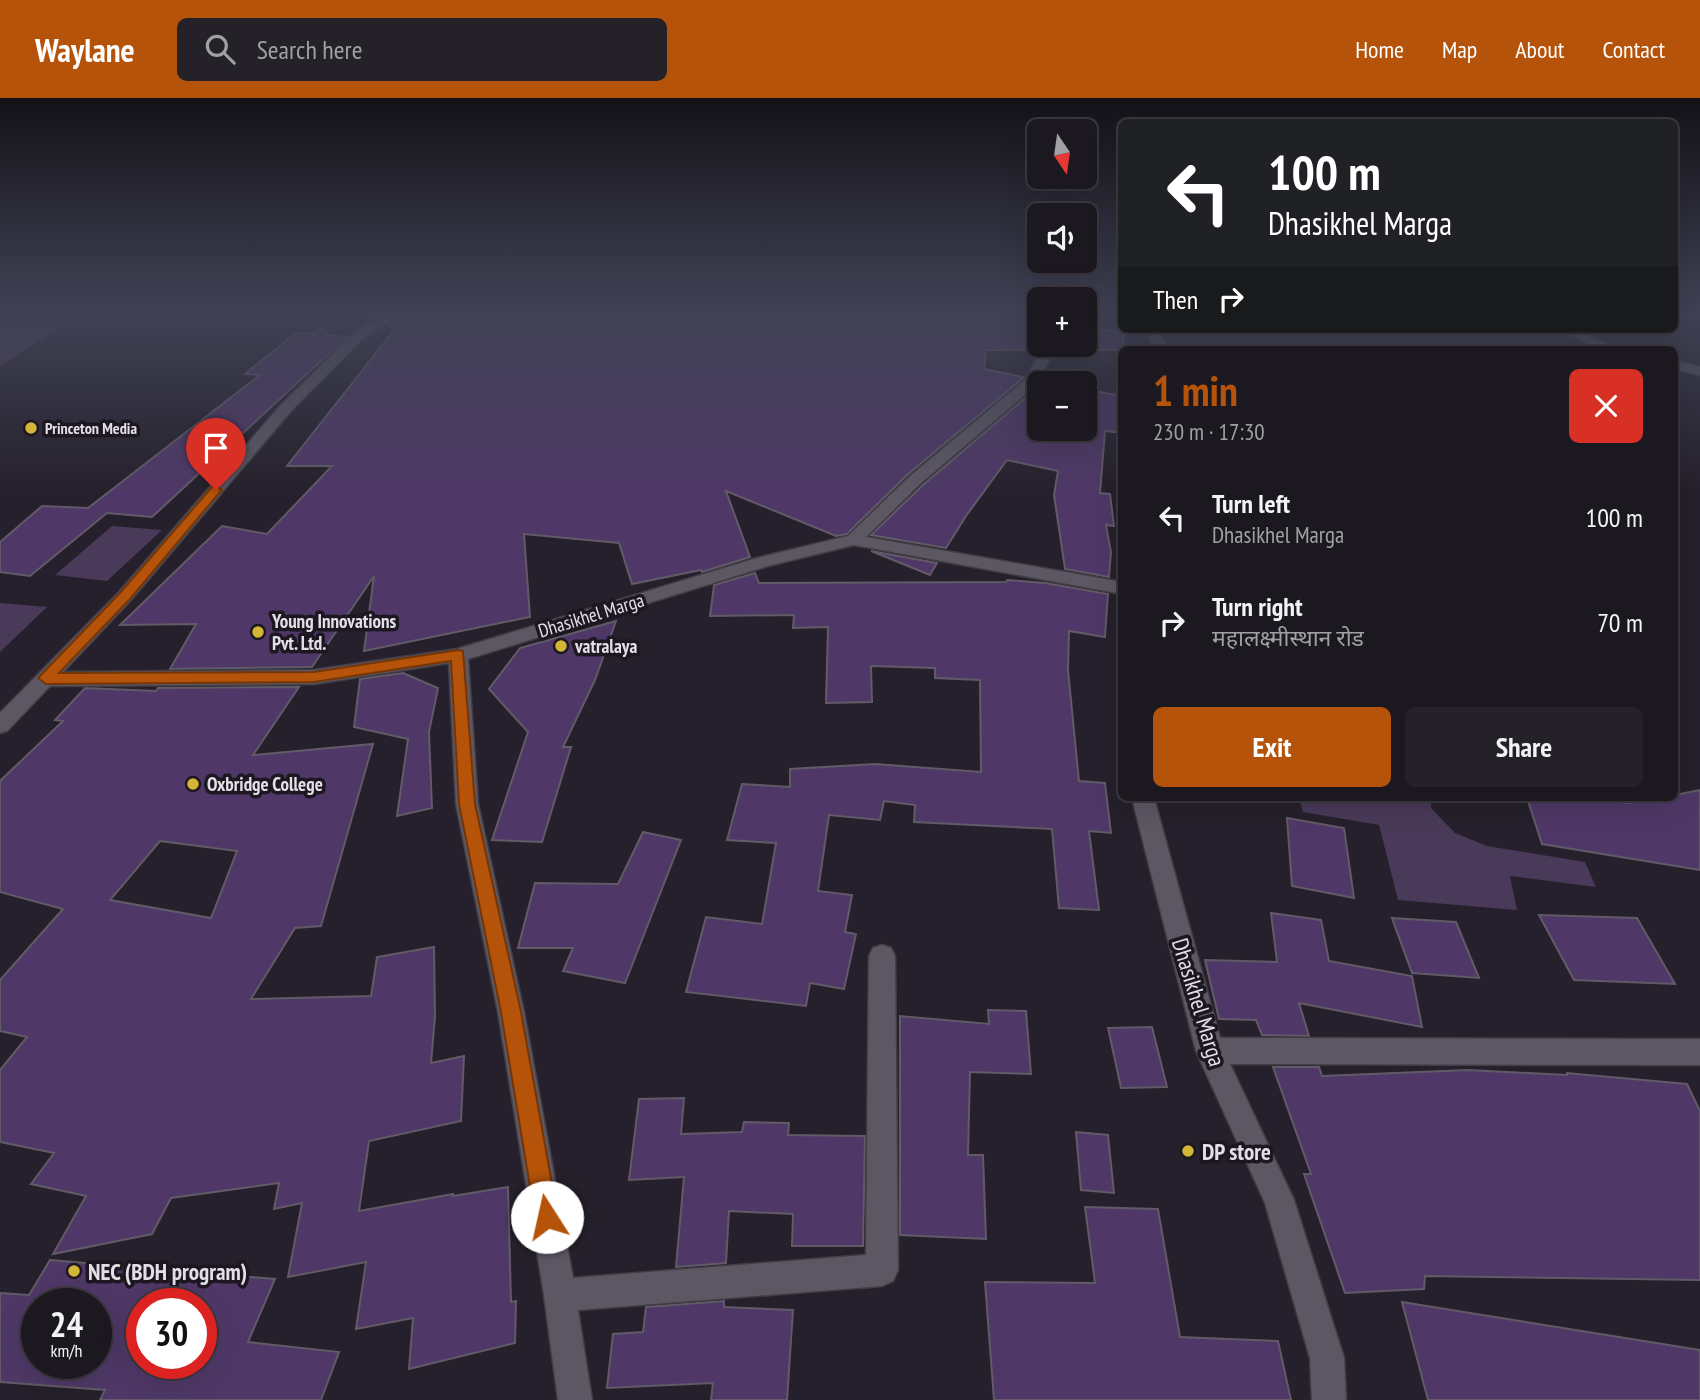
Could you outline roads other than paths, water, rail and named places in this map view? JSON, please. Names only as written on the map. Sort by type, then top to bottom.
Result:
[{"type":"street","points":[[0,726],[125,596],[300,393],[321,373]]},
{"type":"street","points":[[854,540],[915,480],[1030,383],[1036,373]]},
{"type":"street","points":[[854,540],[1118,588]]},
{"type":"street","name":"Dhasikhel Marga","points":[[46,678],[314,677],[458,655],[763,562],[854,540]]},
{"type":"street","points":[[458,655],[467,804],[511,1012],[560,1294],[575,1400]]},
{"type":"street","name":"Dhasikhel Marga","points":[[1144,801],[1210,1051],[1279,1200],[1327,1358],[1329,1400]]},
{"type":"street","points":[[560,1294],[882,1270],[882,956]]},
{"type":"street","points":[[1210,1051],[1700,1052]]},
{"type":"place","name":"Princeton Media","points":[[31,428]]},
{"type":"place","name":"Young Innovations Pvt. Ltd.","points":[[258,632]]},
{"type":"place","name":"vatralaya","points":[[561,646]]},
{"type":"place","name":"Oxbridge College","points":[[193,784]]},
{"type":"place","name":"DP store","points":[[1188,1151]]},
{"type":"place","name":"NEC (BDH program)","points":[[74,1271]]}]
